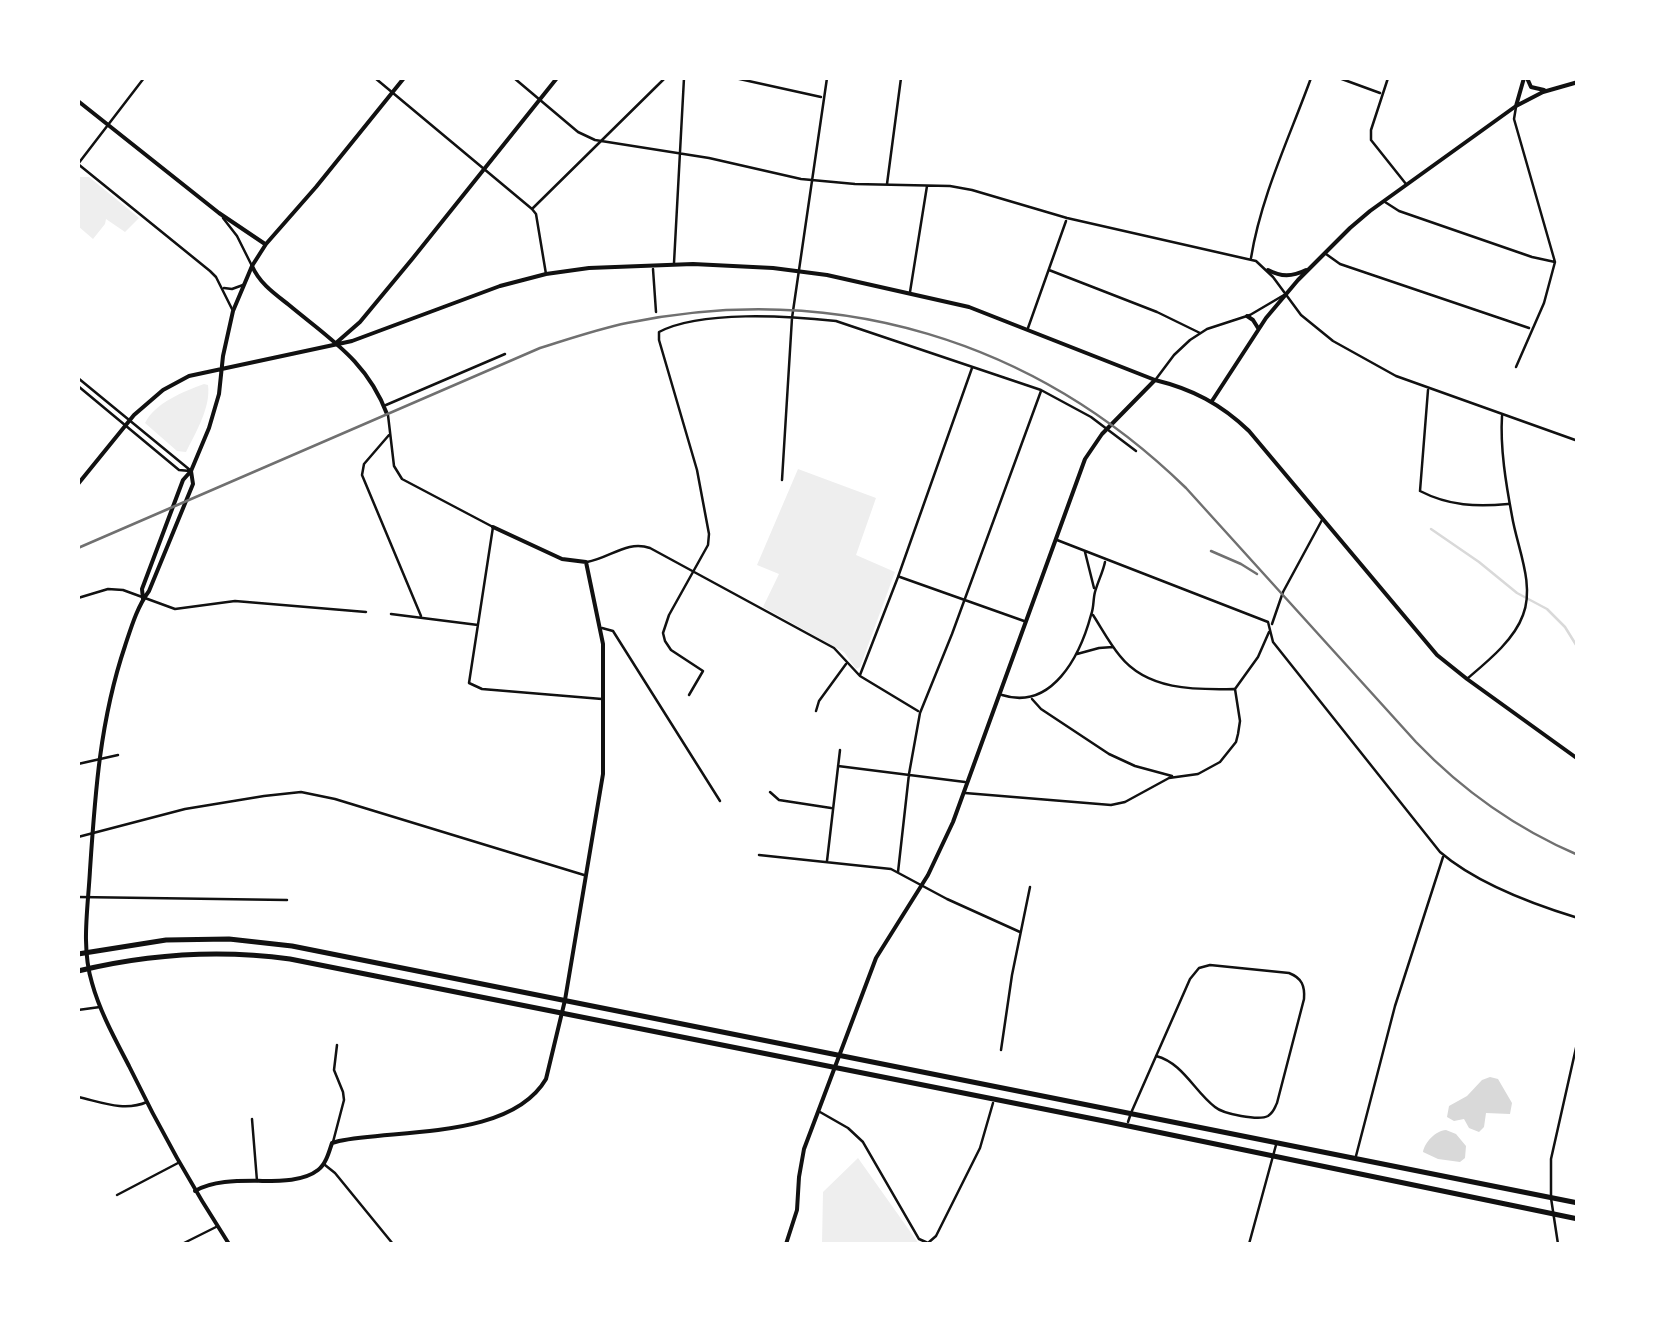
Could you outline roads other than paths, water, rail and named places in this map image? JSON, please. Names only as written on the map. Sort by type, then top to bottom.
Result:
[{"type":"main road","points":[[143,599],[142,588],[216,405],[233,311],[252,266],[404,78]]},
{"type":"main road","points":[[336,344],[360,322],[557,78]]},
{"type":"main road","points":[[1526,78],[1531,87],[1548,90]]},
{"type":"main road","points":[[1516,106],[1526,78]]},
{"type":"main road","points":[[1212,401],[1258,328],[1285,294],[1353,225],[1516,106],[1548,90],[1578,82]]},
{"type":"main road","points":[[78,101],[219,213],[266,244]]},
{"type":"main road","points":[[78,484],[148,401],[189,376],[352,341],[500,286],[546,274],[674,264],[798,270],[968,306],[1212,401],[1250,432],[1430,647],[1466,680],[1578,759]]},
{"type":"main road","points":[[252,266],[265,285],[362,367],[388,414]]},
{"type":"main road","points":[[1268,270],[1284,276],[1310,268]]},
{"type":"main road","points":[[1246,316],[1258,328]]},
{"type":"main road","points":[[786,1244],[797,1210],[801,1160],[876,958],[944,843],[1085,459],[1106,430],[1155,380]]},
{"type":"main road","points":[[191,471],[193,484],[143,599],[105,718],[92,833],[86,953],[100,1007],[178,1162],[229,1244]]},
{"type":"main road","points":[[196,1191],[223,1182],[314,1173],[323,1165],[332,1143],[346,1139],[469,1125],[514,1108],[539,1089],[548,1074],[566,1000],[603,774],[604,656],[586,562],[562,560],[493,528]]},
{"type":"main road","points":[[78,954],[166,940],[229,939],[323,952],[1578,1204]]},
{"type":"main road","points":[[78,970],[175,954],[248,954],[290,959],[1578,1219]]},
{"type":"street","points":[[144,78],[78,164],[210,271],[233,311]]},
{"type":"street","points":[[376,78],[532,209],[546,274]]},
{"type":"street","points":[[514,78],[578,132],[600,141],[680,153],[812,181],[950,186],[988,193],[1067,218],[1250,260],[1268,270],[1301,314],[1321,333],[1395,375],[1578,441]]},
{"type":"street","points":[[532,209],[665,78]]},
{"type":"street","points":[[674,264],[684,78]]},
{"type":"street","points":[[735,78],[824,97]]},
{"type":"street","points":[[782,480],[793,309],[827,78]]},
{"type":"street","points":[[887,185],[902,78]]},
{"type":"street","points":[[1250,260],[1267,198],[1311,78]]},
{"type":"street","points":[[1339,78],[1382,94]]},
{"type":"street","points":[[1388,78],[1371,140],[1407,185]]},
{"type":"street","points":[[1516,106],[1514,119],[1555,262],[1547,293],[1516,367]]},
{"type":"street","points":[[910,293],[926,186]]},
{"type":"street","points":[[1384,201],[1399,211],[1555,262]]},
{"type":"street","points":[[219,213],[238,236],[252,266]]},
{"type":"street","points":[[1028,328],[1067,218]]},
{"type":"street","points":[[1325,253],[1340,264],[1531,328]]},
{"type":"street","points":[[653,265],[656,312]]},
{"type":"street","points":[[1049,270],[1157,312],[1200,334]]},
{"type":"street","points":[[222,288],[243,285]]},
{"type":"street","points":[[1155,380],[1180,348],[1200,334],[1246,316],[1285,294]]},
{"type":"street","points":[[690,696],[703,672],[671,650],[664,637],[669,616],[708,545],[709,534],[697,470],[660,332],[709,319],[792,318],[845,324],[1041,390],[1091,416],[1136,451]]},
{"type":"street","points":[[384,406],[505,354]]},
{"type":"street","points":[[860,676],[973,366]]},
{"type":"street","points":[[78,378],[178,470],[191,471]]},
{"type":"street","points":[[78,386],[191,471]]},
{"type":"street","points":[[1428,389],[1420,491],[1462,505],[1510,504]]},
{"type":"street","points":[[898,872],[920,713],[1041,390]]},
{"type":"street","points":[[388,414],[394,466],[402,479],[493,528],[469,683],[482,689],[604,699]]},
{"type":"street","points":[[1466,680],[1510,638],[1525,610],[1526,582],[1510,504],[1502,414]]},
{"type":"street","points":[[390,434],[364,464],[362,475],[421,616]]},
{"type":"street","points":[[964,793],[1118,804],[1156,784],[1213,767],[1236,742],[1240,721],[1235,689],[1258,657],[1282,593],[1322,520]]},
{"type":"street","points":[[1057,540],[1268,622],[1273,642],[1444,856],[1514,895],[1578,918]]},
{"type":"street","points":[[586,562],[627,546],[650,548],[834,648],[860,676],[920,713]]},
{"type":"street","points":[[1085,551],[1095,592]]},
{"type":"street","points":[[1000,694],[1014,699],[1032,698],[1056,682],[1070,666],[1092,614],[1106,560]]},
{"type":"street","points":[[898,576],[1027,622]]},
{"type":"street","points":[[78,598],[108,589],[123,590],[176,610],[235,601],[366,612]]},
{"type":"street","points":[[391,614],[478,625]]},
{"type":"street","points":[[1092,614],[1120,657],[1138,672],[1186,690],[1235,689]]},
{"type":"street","points":[[601,628],[613,630],[720,800]]},
{"type":"street","points":[[1076,655],[1114,647]]},
{"type":"street","points":[[816,711],[821,697],[848,663]]},
{"type":"street","points":[[1032,698],[1042,710],[1108,754],[1175,778]]},
{"type":"street","points":[[827,862],[840,750]]},
{"type":"street","points":[[78,764],[118,755]]},
{"type":"street","points":[[838,766],[968,782]]},
{"type":"street","points":[[78,837],[185,809],[301,792],[587,876]]},
{"type":"street","points":[[770,792],[779,800],[833,808]]},
{"type":"street","points":[[759,855],[898,872],[1020,932]]},
{"type":"street","points":[[1356,1159],[1395,1006],[1444,856]]},
{"type":"street","points":[[1001,1050],[1030,887]]},
{"type":"street","points":[[78,897],[288,900]]},
{"type":"street","points":[[1126,1126],[1130,1113],[1190,979],[1202,966],[1216,964],[1289,974],[1303,984],[1304,999],[1275,1108],[1267,1116],[1220,1111],[1174,1064],[1156,1056]]},
{"type":"street","points":[[78,1010],[100,1007]]},
{"type":"street","points":[[1558,1244],[1550,1160],[1578,1039]]},
{"type":"street","points":[[332,1143],[344,1100],[334,1070],[338,1045]]},
{"type":"street","points":[[78,1097],[130,1108],[147,1102]]},
{"type":"street","points":[[818,1112],[848,1128],[862,1142],[919,1239],[928,1243],[936,1236],[980,1148],[994,1101]]},
{"type":"street","points":[[252,1119],[257,1181]]},
{"type":"street","points":[[1249,1244],[1276,1143]]},
{"type":"street","points":[[117,1195],[178,1162]]},
{"type":"street","points":[[323,1165],[336,1173],[393,1244]]},
{"type":"street","points":[[182,1244],[217,1226]]},
{"type":"waterway","points":[[1431,529],[1517,593],[1547,609],[1578,648]]},
{"type":"railway","points":[[78,548],[540,348],[584,334],[627,323],[705,312],[781,310],[856,317],[928,334],[997,359],[1064,394],[1127,437],[1186,488],[1434,760],[1511,820],[1578,855]]},
{"type":"railway","points":[[1211,551],[1257,574]]}]
